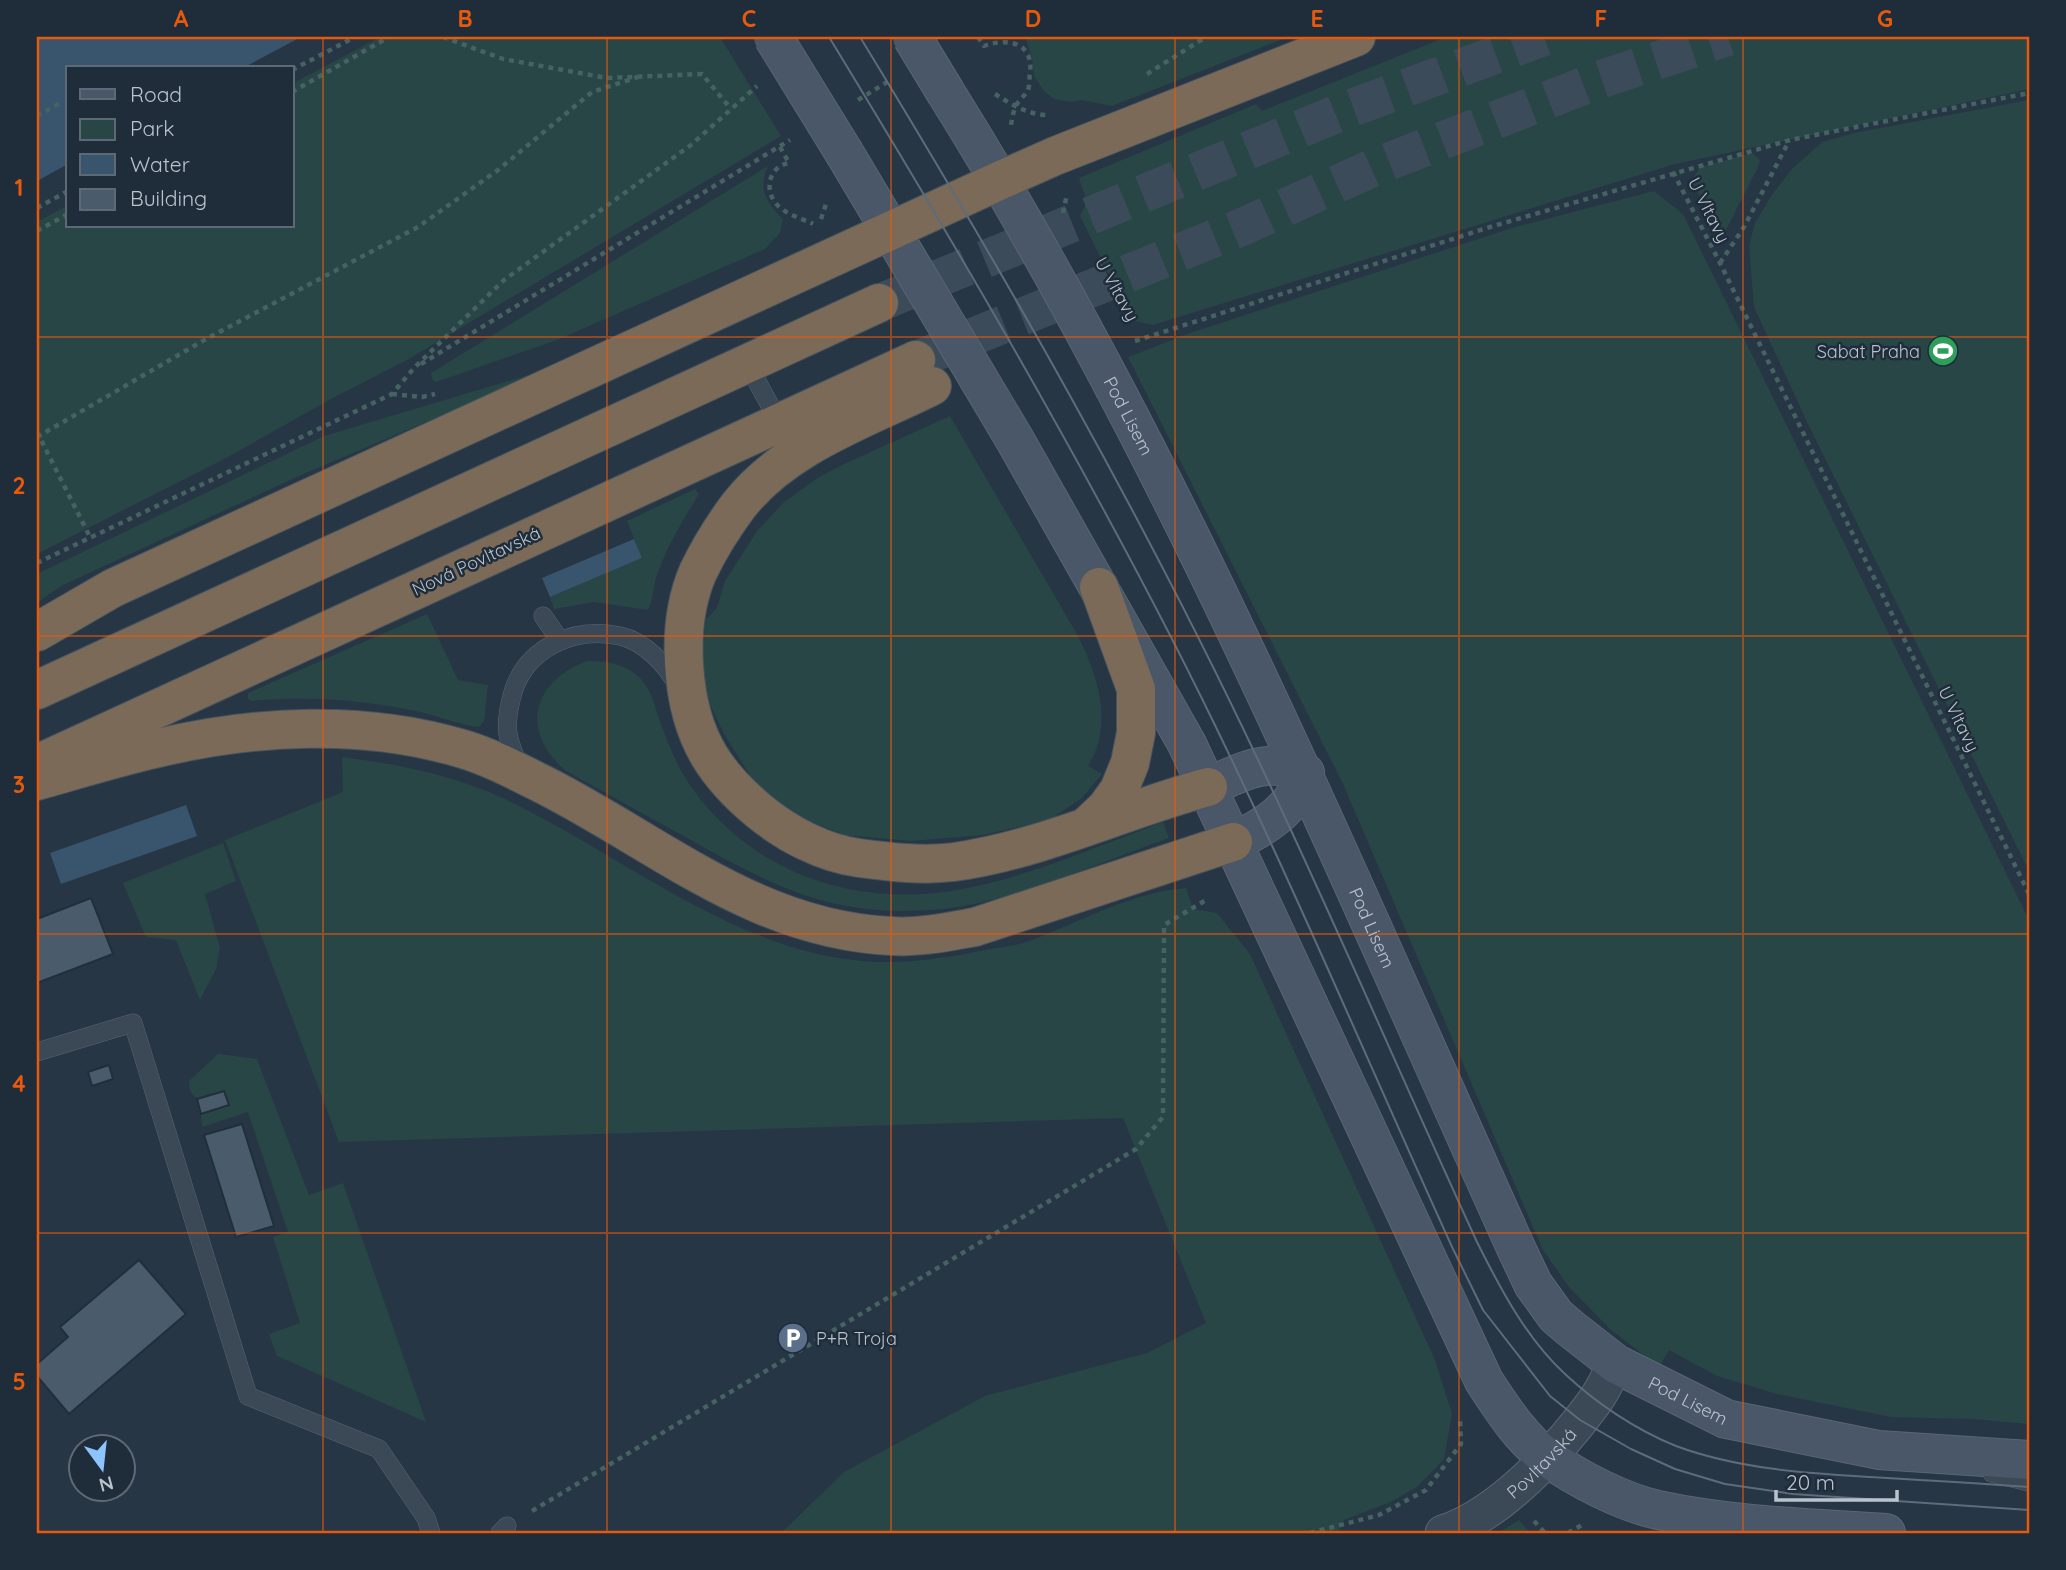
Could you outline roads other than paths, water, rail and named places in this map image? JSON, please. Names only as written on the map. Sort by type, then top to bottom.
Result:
[{"type":"highway","points":[[37,632],[113,588],[1001,180],[1356,37]]},
{"type":"highway","points":[[37,690],[879,303]]},
{"type":"highway","name":"Nová Povltavská","points":[[37,764],[779,422],[924,373],[772,471],[740,504],[715,541],[697,574],[683,643],[685,676],[693,719]]},
{"type":"highway","points":[[1085,827],[1106,808],[1119,790],[1130,763],[1136,733],[1136,690],[1099,587]]},
{"type":"highway","points":[[693,719],[710,757],[740,795],[777,825],[813,845],[855,858],[901,863],[951,862],[1006,852],[1169,798],[1208,788]]},
{"type":"highway","points":[[37,781],[154,749],[214,737],[309,729],[363,731],[416,738],[464,749],[521,773],[578,803],[708,881],[765,908],[848,932],[892,936],[936,934],[975,927],[1233,842]]},
{"type":"street","points":[[773,37],[1016,440],[1187,744],[1484,1381],[1510,1421],[1547,1457],[1608,1492],[1656,1510],[1775,1530],[1886,1533]]},
{"type":"street","name":"Pod Lisem","points":[[912,37],[1001,180],[1134,425],[1217,589],[1305,773],[1533,1284],[1556,1316],[1616,1364],[1726,1419],[1879,1450],[2029,1460]]},
{"type":"street","points":[[1208,788],[1261,766],[1275,764],[1305,773],[1300,789],[1281,813],[1263,828],[1233,842]]},
{"type":"street","name":"Povltavská","points":[[1454,1532],[1510,1495],[1547,1457],[1596,1400],[1616,1364]]},
{"type":"lane","points":[[747,363],[779,422]]},
{"type":"lane","points":[[543,616],[559,639]]},
{"type":"lane","points":[[521,773],[508,734],[508,709],[516,682],[530,660],[559,639],[589,633],[621,636],[648,650],[672,674],[693,719]]},
{"type":"lane","points":[[37,1052],[133,1023],[248,1396],[379,1449],[426,1518],[431,1533]]},
{"type":"lane","points":[[1879,1450],[2029,1482]]},
{"type":"water","points":[[37,37],[301,37],[247,66],[66,66],[66,165],[37,181]]},
{"type":"water","points":[[634,539],[642,558],[550,597],[542,578]]},
{"type":"water","points":[[186,805],[197,836],[61,884],[50,853]]},
{"type":"tunnel","points":[[879,303],[1346,110],[1544,37]]},
{"type":"tunnel","points":[[916,360],[1242,227],[1377,166],[1599,80],[1728,37]]},
{"type":"tram line","points":[[829,37],[1006,335],[1132,562],[1246,790],[1483,1310],[1550,1396],[1580,1420],[1631,1449],[1675,1469],[1725,1484],[1793,1494],[2029,1510]]},
{"type":"tram line","points":[[860,37],[1019,305],[1168,578],[1288,823],[1477,1242],[1505,1294],[1538,1345],[1577,1385],[1617,1415],[1661,1440],[1699,1454],[1747,1465],[1796,1471],[2029,1487]]},
{"type":"place","name":"Sabat Praha","points":[[1943,351]]},
{"type":"place","name":"P+R Troja","points":[[793,1338]]}]
